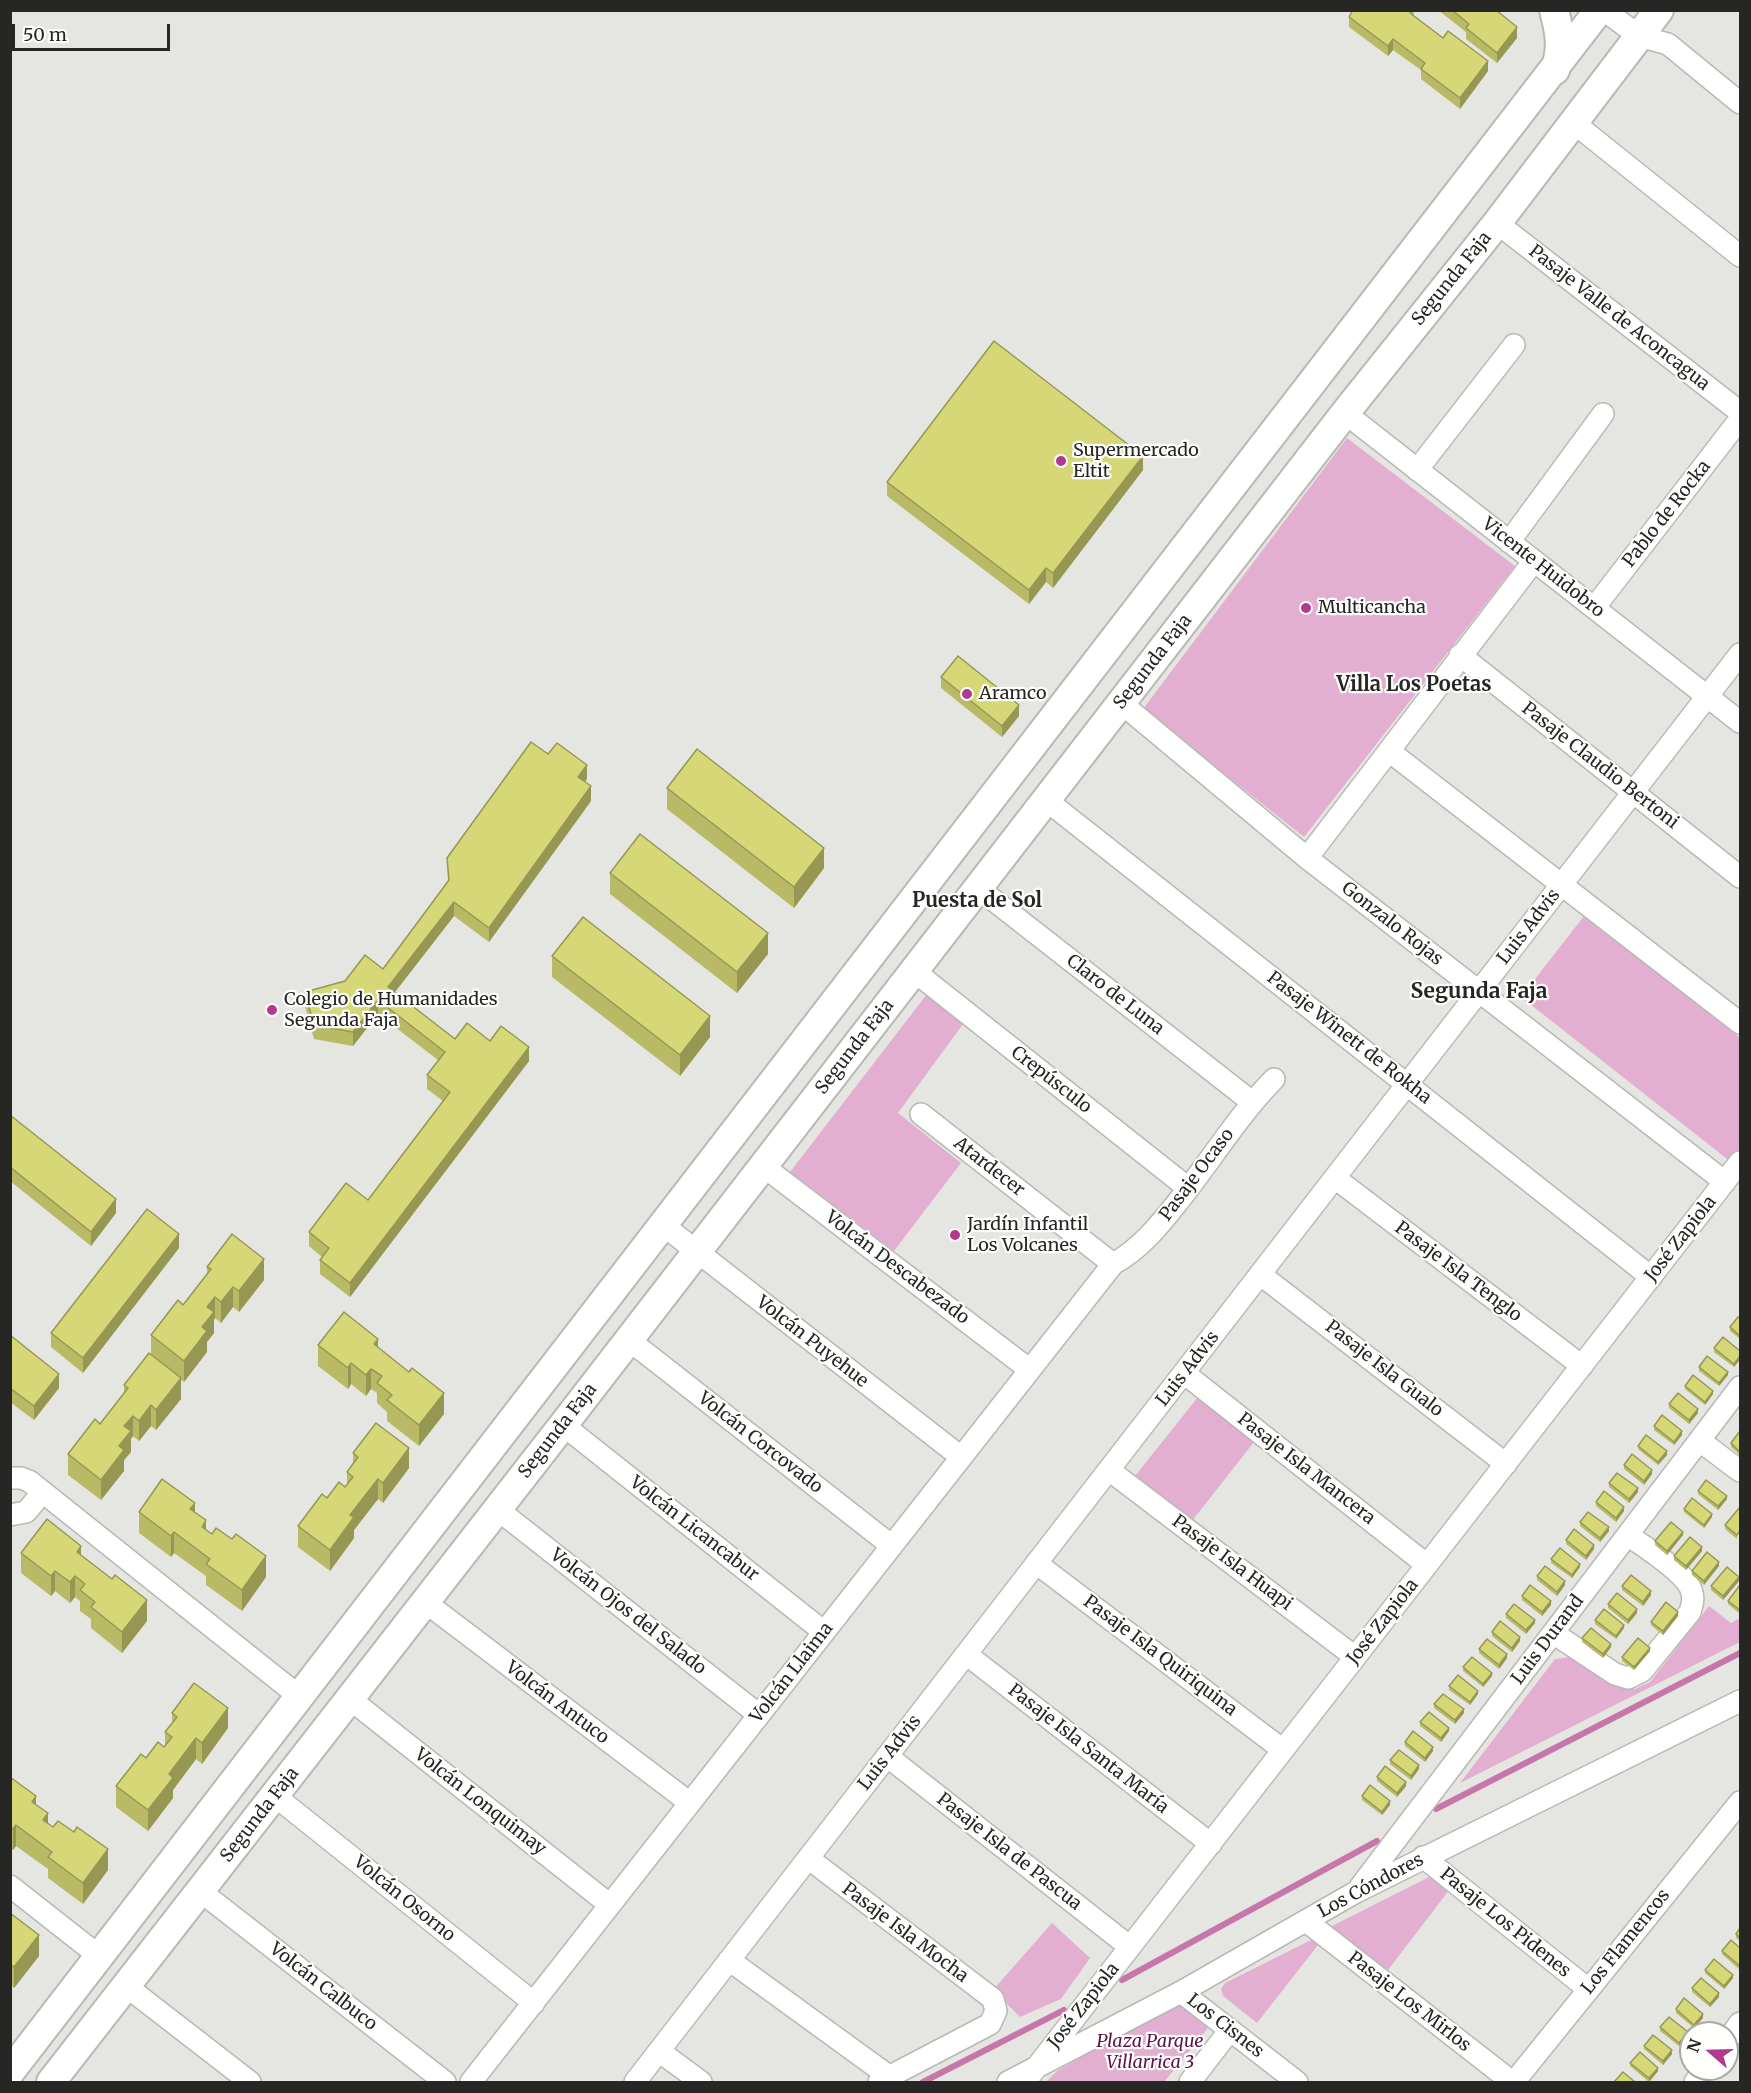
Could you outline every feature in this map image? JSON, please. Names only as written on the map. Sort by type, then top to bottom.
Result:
[{"type":"main road","points":[[1554,10],[1561,44],[1560,56],[1554,70]]},
{"type":"main road","points":[[10,2072],[1599,10]]},
{"type":"main road","name":"Segunda Faja","points":[[52,2082],[1345,413],[1497,223],[1574,123],[1649,19]]},
{"type":"street","points":[[1604,10],[1649,19],[1668,44],[1740,103]]},
{"type":"street","points":[[1574,123],[1740,256]]},
{"type":"street","name":"Pasaje Valle de Aconcagua","points":[[1497,223],[1740,412]]},
{"type":"street","points":[[1417,470],[1514,345]]},
{"type":"street","name":"Vicente Huidobro","points":[[1345,413],[1740,722]]},
{"type":"street","points":[[1509,542],[1603,414]]},
{"type":"street","name":"Pablo de Rocka","points":[[1594,608],[1740,419]]},
{"type":"street","points":[[1307,858],[1534,561]]},
{"type":"street","name":"Luis Advis","points":[[634,2082],[1740,654]]},
{"type":"street","name":"Pasaje Claudio Bertoni","points":[[1460,655],[1740,877]]},
{"type":"street","name":"Gonzalo Rojas","points":[[1121,704],[1307,858],[1725,1182]]},
{"type":"street","points":[[1389,751],[1740,1023]]},
{"type":"street","name":"Pasaje Winett de Rokha","points":[[1046,800],[1651,1277]]},
{"type":"street","name":"Claro de Luna","points":[[978,888],[1252,1101]]},
{"type":"street","name":"Crepúsculo","points":[[914,971],[1188,1188]]},
{"type":"street","name":"Pasaje Ocaso","points":[[1113,1264],[1129,1255],[1152,1234],[1252,1101],[1275,1079]]},
{"type":"street","name":"Atardecer","points":[[921,1114],[1113,1264]]},
{"type":"street","name":"José Zapiola","points":[[1030,2075],[1740,1162]]},
{"type":"street","name":"Volcán Descabezado","points":[[763,1166],[1030,1370]]},
{"type":"street","name":"Pasaje Isla Tenglo","points":[[1335,1178],[1582,1366]]},
{"type":"street","name":"Volcán Puyehue","points":[[663,1225],[696,1253],[961,1457]]},
{"type":"street","name":"Volcán Llaima","points":[[471,2082],[1113,1264]]},
{"type":"street","name":"Pasaje Isla Gualo","points":[[1261,1275],[1506,1464]]},
{"type":"street","name":"Volcán Corcovado","points":[[629,1340],[892,1546]]},
{"type":"street","name":"Pasaje Isla Mancera","points":[[1184,1373],[1427,1565]]},
{"type":"street","name":"Luis Durand","points":[[1356,1892],[1740,1387]]},
{"type":"street","name":"Volcán Licancabur","points":[[563,1425],[824,1632]]},
{"type":"street","points":[[1700,1441],[1740,1471]]},
{"type":"street","name":"Pasaje Isla Huapi","points":[[1109,1470],[1355,1657]]},
{"type":"street","points":[[10,1478],[21,1478],[28,1481],[300,1697]]},
{"type":"street","points":[[10,1515],[26,1512],[42,1492]]},
{"type":"street","name":"Volcán Ojos del Salado","points":[[497,1509],[759,1716]]},
{"type":"street","points":[[1553,1633],[1615,1674],[1628,1678],[1642,1671],[1690,1612],[1693,1593],[1685,1579],[1628,1535]]},
{"type":"street","name":"Pasaje Isla Quiriquina","points":[[1036,1563],[1283,1750]]},
{"type":"street","name":"Volcán Antuco","points":[[425,1602],[690,1803]]},
{"type":"street","name":"Pasaje Isla Santa María","points":[[966,1654],[1211,1844]]},
{"type":"street","name":"Volcán Lonquimay","points":[[350,1699],[610,1905]]},
{"type":"street","name":"Los Cóndores","points":[[1008,2082],[1030,2075],[1356,1892],[1423,1857],[1740,1701]]},
{"type":"street","name":"Pasaje Isla de Pascua","points":[[887,1756],[1130,1947]]},
{"type":"street","name":"Volcán Osorno","points":[[275,1796],[534,2003]]},
{"type":"street","name":"Los Flamencos","points":[[1513,2082],[1740,1802]]},
{"type":"street","name":"Pasaje Los Pidenes","points":[[1423,1857],[1588,1989]]},
{"type":"street","name":"Pasaje Isla Mocha","points":[[808,1858],[993,1999],[996,2011],[990,2024],[885,2080]]},
{"type":"street","points":[[10,1886],[99,1956]]},
{"type":"street","name":"Volcán Calbuco","points":[[200,1891],[445,2082]]},
{"type":"street","name":"Pasaje Los Mirlos","points":[[1306,1921],[1513,2082]]},
{"type":"street","points":[[729,1960],[885,2080]]},
{"type":"street","points":[[126,1986],[250,2082]]},
{"type":"street","name":"Los Cisnes","points":[[1181,1992],[1297,2082]]},
{"type":"street","points":[[1190,2082],[1230,2030]]},
{"type":"street","points":[[659,2051],[701,2082]]},
{"type":"green space","points":[[1347,438],[1515,566],[1304,837],[1143,709]]},
{"type":"green space","points":[[1584,916],[1740,1038],[1740,1149],[1731,1162],[1521,997]]},
{"type":"green space","points":[[927,994],[963,1024],[898,1113],[961,1163],[894,1251],[790,1172]]},
{"type":"green space","points":[[1198,1397],[1254,1442],[1192,1521],[1135,1476]]},
{"type":"green space","points":[[1709,1606],[1731,1623],[1740,1618],[1740,1642],[1460,1783],[1555,1659],[1569,1657],[1619,1685],[1635,1689],[1650,1682]]},
{"type":"green space","points":[[1433,1875],[1450,1889],[1388,1970],[1330,1927]]},
{"type":"green space","points":[[1052,1923],[1090,1958],[1061,1999],[1020,2017],[993,1990]]},
{"type":"green space","points":[[1311,1940],[1318,1945],[1257,2023],[1223,1996],[1221,1989],[1225,1983]]},
{"type":"green space","name":"Plaza Parque Villarrica 3","points":[[1177,2003],[1208,2028],[1164,2082],[1046,2082],[1057,2071]]},
{"type":"building","points":[[1353,10],[1412,10],[1410,13],[1443,38],[1448,31],[1488,61],[1460,98],[1421,69],[1425,63],[1393,39],[1388,46],[1349,17]]},
{"type":"building","points":[[1452,10],[1496,10],[1517,27],[1497,53],[1466,28],[1469,24]]},
{"type":"building","points":[[994,341],[1143,456],[1053,573],[1046,568],[1029,590],[887,482]]},
{"type":"building","points":[[958,656],[1019,705],[1002,726],[941,677]]},
{"type":"building","points":[[531,742],[548,754],[557,743],[587,765],[578,777],[591,786],[489,928],[454,902],[388,987],[455,1039],[467,1023],[490,1041],[501,1026],[529,1047],[350,1283],[320,1260],[329,1248],[309,1232],[346,1183],[368,1200],[450,1092],[427,1075],[445,1052],[378,1000],[353,1032],[314,1025],[305,992],[345,981],[365,955],[383,969],[449,880],[447,858]]},
{"type":"building","points":[[697,749],[824,848],[794,887],[667,788]]},
{"type":"building","points":[[640,834],[768,933],[737,972],[610,873]]},
{"type":"building","points":[[583,917],[710,1016],[680,1055],[552,956]]},
{"type":"building","points":[[10,1115],[116,1199],[91,1232],[10,1167]]},
{"type":"building","points":[[147,1209],[179,1234],[83,1358],[51,1333]]},
{"type":"building","points":[[232,1234],[264,1259],[239,1291],[233,1287],[221,1302],[215,1297],[207,1307],[214,1312],[202,1327],[207,1331],[184,1361],[151,1335],[178,1300],[183,1305],[211,1269],[207,1267]]},
{"type":"building","points":[[344,1312],[378,1339],[374,1344],[409,1372],[412,1368],[444,1393],[419,1425],[387,1400],[392,1395],[377,1383],[382,1376],[371,1369],[366,1375],[351,1363],[348,1368],[318,1345]]},
{"type":"building","points":[[1738,1317],[1740,1318],[1740,1336],[1730,1327]]},
{"type":"building","points":[[10,1335],[59,1374],[34,1406],[10,1388]]},
{"type":"building","points":[[1723,1337],[1740,1351],[1740,1356],[1734,1364],[1714,1348]]},
{"type":"building","points":[[149,1353],[181,1378],[156,1410],[151,1405],[139,1421],[133,1416],[124,1426],[131,1431],[119,1446],[124,1450],[101,1480],[68,1454],[95,1419],[100,1424],[128,1388],[124,1385]]},
{"type":"building","points":[[1707,1356],[1728,1372],[1719,1383],[1699,1367]]},
{"type":"building","points":[[1693,1375],[1713,1391],[1705,1402],[1685,1386]]},
{"type":"building","points":[[1678,1393],[1698,1409],[1689,1420],[1669,1404]]},
{"type":"building","points":[[1662,1415],[1682,1431],[1674,1442],[1654,1426]]},
{"type":"building","points":[[376,1423],[409,1448],[383,1483],[378,1479],[350,1515],[354,1517],[330,1550],[298,1526],[322,1494],[327,1498],[339,1482],[345,1487],[353,1477],[347,1472],[358,1457],[353,1453]]},
{"type":"building","points":[[1740,1431],[1740,1452],[1731,1443]]},
{"type":"building","points":[[1646,1435],[1667,1451],[1658,1462],[1638,1446]]},
{"type":"building","points":[[1632,1454],[1652,1470],[1644,1481],[1624,1465]]},
{"type":"building","points":[[1617,1473],[1638,1488],[1629,1499],[1609,1483]]},
{"type":"building","points":[[162,1479],[195,1503],[190,1509],[206,1520],[202,1527],[212,1534],[216,1528],[232,1539],[236,1534],[266,1556],[242,1590],[206,1564],[210,1559],[174,1532],[171,1536],[139,1512]]},
{"type":"building","points":[[1706,1480],[1727,1496],[1718,1506],[1698,1491]]},
{"type":"building","points":[[1604,1491],[1624,1507],[1616,1518],[1596,1502]]},
{"type":"building","points":[[1692,1498],[1712,1514],[1704,1525],[1684,1509]]},
{"type":"building","points":[[1740,1507],[1740,1531],[1737,1535],[1725,1525]]},
{"type":"building","points":[[1588,1512],[1609,1527],[1600,1538],[1580,1522]]},
{"type":"building","points":[[47,1519],[81,1546],[77,1552],[112,1579],[115,1575],[147,1600],[122,1632],[91,1607],[95,1602],[80,1590],[85,1584],[75,1576],[70,1582],[55,1571],[51,1576],[21,1553]]},
{"type":"building","points":[[1671,1522],[1683,1532],[1667,1551],[1655,1541]]},
{"type":"building","points":[[1574,1529],[1594,1545],[1586,1556],[1566,1540]]},
{"type":"building","points":[[1690,1537],[1702,1547],[1686,1566],[1674,1556]]},
{"type":"building","points":[[1560,1548],[1580,1564],[1572,1575],[1551,1559]]},
{"type":"building","points":[[1707,1552],[1719,1562],[1704,1581],[1692,1571]]},
{"type":"building","points":[[1545,1566],[1565,1581],[1557,1592],[1537,1576]]},
{"type":"building","points":[[1727,1567],[1739,1577],[1723,1596],[1711,1586]]},
{"type":"building","points":[[1631,1575],[1651,1591],[1643,1602],[1622,1586]]},
{"type":"building","points":[[1530,1585],[1551,1601],[1542,1612],[1522,1596]]},
{"type":"building","points":[[1740,1585],[1740,1610],[1728,1601]]},
{"type":"building","points":[[1617,1593],[1637,1609],[1628,1620],[1608,1604]]},
{"type":"building","points":[[1666,1602],[1678,1612],[1663,1631],[1651,1622]]},
{"type":"building","points":[[1514,1604],[1535,1620],[1526,1630],[1506,1614]]},
{"type":"building","points":[[1604,1609],[1624,1625],[1616,1636],[1595,1620]]},
{"type":"building","points":[[1500,1621],[1520,1637],[1512,1648],[1492,1632]]},
{"type":"building","points":[[1591,1628],[1611,1644],[1603,1654],[1582,1638]]},
{"type":"building","points":[[1638,1638],[1650,1648],[1634,1667],[1622,1657]]},
{"type":"building","points":[[1487,1639],[1507,1654],[1499,1665],[1479,1649]]},
{"type":"building","points":[[1472,1657],[1492,1673],[1483,1684],[1463,1667]]},
{"type":"building","points":[[1458,1675],[1478,1691],[1470,1702],[1449,1686]]},
{"type":"building","points":[[194,1683],[228,1708],[202,1743],[196,1738],[169,1774],[173,1778],[148,1810],[116,1786],[141,1754],[146,1758],[158,1742],[164,1747],[172,1737],[165,1732],[177,1717],[172,1713]]},
{"type":"building","points":[[1443,1694],[1464,1709],[1455,1720],[1434,1704]]},
{"type":"building","points":[[1429,1712],[1449,1728],[1441,1738],[1420,1722]]},
{"type":"building","points":[[1413,1731],[1433,1747],[1425,1758],[1405,1742]]},
{"type":"building","points":[[1399,1750],[1419,1765],[1411,1776],[1390,1760]]},
{"type":"building","points":[[1385,1766],[1406,1782],[1397,1793],[1377,1777]]},
{"type":"building","points":[[10,1777],[36,1796],[32,1802],[48,1813],[43,1820],[53,1827],[58,1821],[74,1832],[77,1827],[108,1849],[83,1883],[48,1857],[52,1852],[16,1825],[13,1829],[10,1827]]},
{"type":"building","points":[[1370,1785],[1390,1801],[1382,1812],[1362,1796]]},
{"type":"building","points":[[10,1913],[39,1935],[14,1967],[10,1964]]},
{"type":"building","points":[[1731,1940],[1740,1948],[1740,1966],[1722,1951]]},
{"type":"building","points":[[1714,1959],[1733,1975],[1724,1986],[1705,1970]]},
{"type":"building","points":[[1701,1978],[1719,1993],[1710,2004],[1692,1988]]},
{"type":"building","points":[[1684,1998],[1703,2014],[1697,2021],[1690,2021],[1676,2009]]},
{"type":"building","points":[[1669,2017],[1679,2025],[1679,2043],[1660,2027]]},
{"type":"building","points":[[1653,2035],[1672,2050],[1663,2061],[1644,2046]]},
{"type":"building","points":[[1640,2052],[1658,2068],[1649,2078],[1630,2063]]},
{"type":"building","points":[[1623,2072],[1635,2082],[1614,2082]]},
{"type":"waterway","points":[[1436,1809],[1740,1653]]},
{"type":"waterway","points":[[1122,1980],[1377,1841]]},
{"type":"waterway","points":[[923,2082],[1064,2010]]},
{"type":"place","name":"Supermercado Eltit","points":[[1061,461]]},
{"type":"place","name":"Multicancha","points":[[1306,608]]},
{"type":"place","name":"Aramco","points":[[967,694]]},
{"type":"place","name":"Colegio de Humanidades Segunda Faja","points":[[272,1010]]},
{"type":"place","name":"Jardín Infantil Los Volcanes","points":[[955,1235]]},
{"type":"district","name":"Villa Los Poetas","points":[[1414,685]]},
{"type":"district","name":"Puesta de Sol","points":[[977,901]]},
{"type":"district","name":"Segunda Faja","points":[[1479,992]]}]
